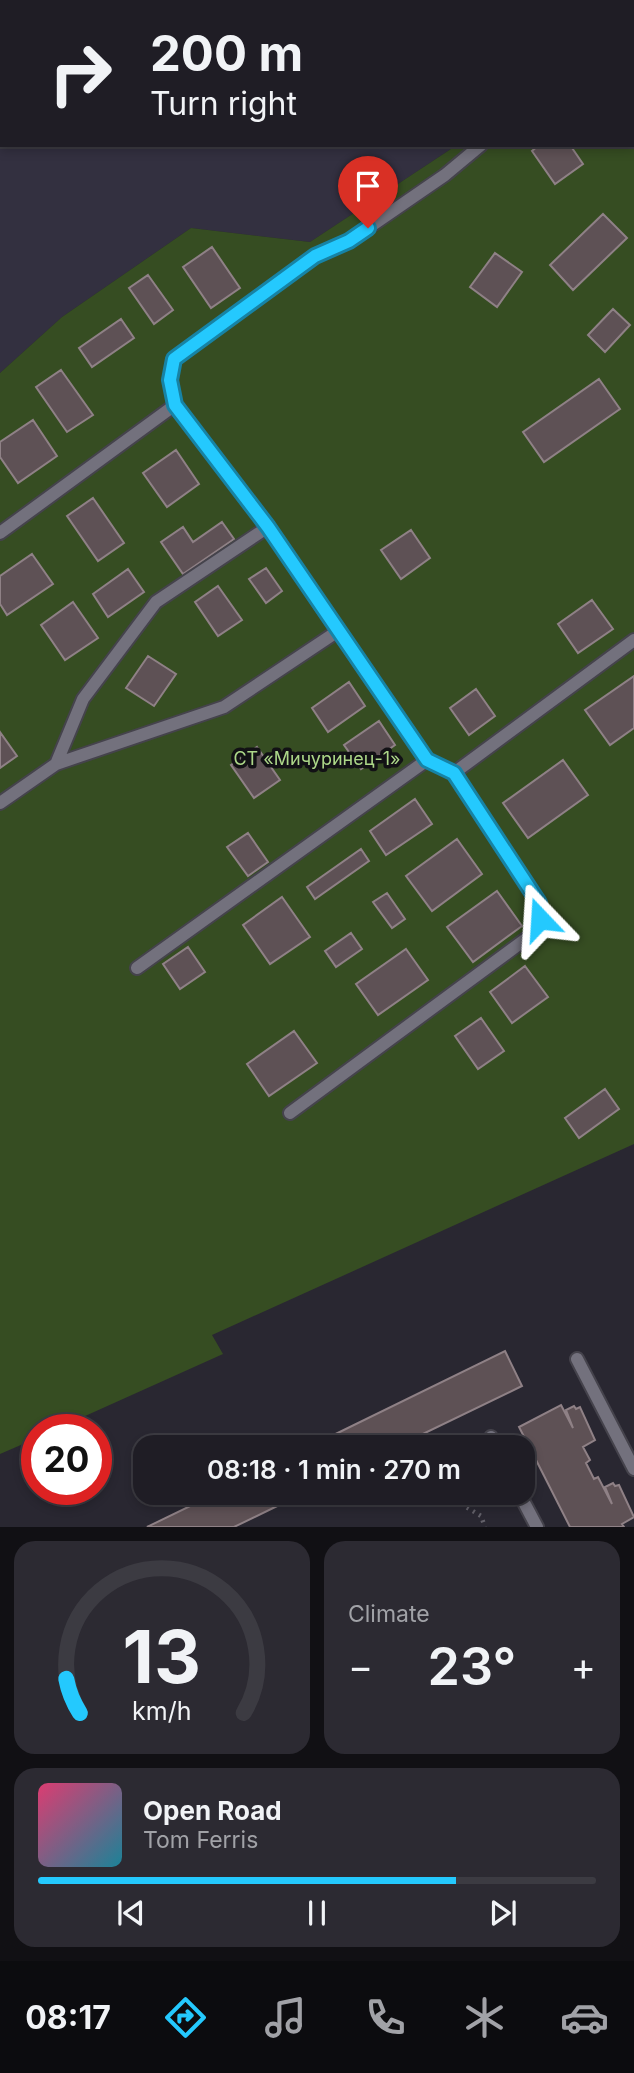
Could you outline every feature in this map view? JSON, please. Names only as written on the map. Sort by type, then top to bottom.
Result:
[{"type":"lane","points":[[290,1113],[534,933],[540,919],[539,903],[454,773],[427,760],[268,527],[175,405],[170,380],[174,359],[315,256],[349,241],[445,175],[479,147]]},
{"type":"lane","points":[[0,533],[175,405]]},
{"type":"lane","points":[[56,764],[83,699],[156,602],[268,527]]},
{"type":"lane","points":[[0,803],[56,764],[224,707],[338,631]]},
{"type":"lane","points":[[454,773],[634,640]]},
{"type":"lane","points":[[137,968],[427,760]]},
{"type":"lane","points":[[577,1359],[634,1469]]},
{"type":"lane","points":[[525,1505],[537,1527]]},
{"type":"path","points":[[463,1505],[481,1516],[485,1527]]},
{"type":"shaded area","points":[[0,147],[454,147],[310,242],[191,228],[62,317],[0,373]]},
{"type":"green space","name":"СТ «Мичуринец-1»","points":[[454,147],[634,147],[634,1144],[212,1335],[223,1354],[90,1414],[21,1414],[21,1445],[0,1454],[0,373],[62,317],[191,228],[310,242]]},
{"type":"building","points":[[537,147],[571,147],[583,164],[555,184],[532,151]]},
{"type":"building","points":[[603,214],[627,238],[573,290],[550,265]]},
{"type":"building","points":[[212,247],[240,288],[211,308],[183,267]]},
{"type":"building","points":[[495,253],[522,272],[497,307],[470,287]]},
{"type":"building","points":[[148,275],[173,310],[154,324],[129,288]]},
{"type":"building","points":[[613,309],[630,325],[605,352],[588,335]]},
{"type":"building","points":[[121,319],[134,338],[92,367],[79,348]]},
{"type":"building","points":[[61,370],[93,415],[67,432],[36,387]]},
{"type":"building","points":[[599,379],[620,409],[544,462],[523,432]]},
{"type":"building","points":[[33,420],[57,456],[18,483],[0,457],[0,442]]},
{"type":"building","points":[[176,450],[199,484],[167,507],[143,473]]},
{"type":"building","points":[[93,498],[124,543],[98,561],[67,516]]},
{"type":"building","points":[[222,522],[234,539],[183,574],[161,542],[183,527],[193,542]]},
{"type":"building","points":[[411,530],[430,558],[401,579],[381,550]]},
{"type":"building","points":[[32,554],[53,584],[7,615],[0,604],[0,576]]},
{"type":"building","points":[[266,568],[282,591],[266,603],[249,579]]},
{"type":"building","points":[[128,569],[144,592],[108,617],[93,594]]},
{"type":"building","points":[[218,586],[242,620],[218,636],[195,602]]},
{"type":"building","points":[[592,600],[613,629],[578,653],[558,624]]},
{"type":"building","points":[[73,602],[98,638],[65,660],[41,625]]},
{"type":"building","points":[[148,656],[176,674],[154,706],[126,688]]},
{"type":"building","points":[[634,676],[634,728],[610,745],[585,710]]},
{"type":"building","points":[[349,682],[365,706],[328,732],[312,708]]},
{"type":"building","points":[[476,689],[495,716],[469,735],[450,708]]},
{"type":"building","points":[[379,721],[395,745],[361,769],[344,745]]},
{"type":"building","points":[[0,732],[17,756],[0,768]]},
{"type":"building","points":[[257,747],[280,780],[254,798],[231,765]]},
{"type":"building","points":[[563,760],[588,795],[528,838],[503,803]]},
{"type":"building","points":[[415,799],[432,824],[386,855],[370,831]]},
{"type":"building","points":[[248,833],[268,862],[248,876],[227,847]]},
{"type":"building","points":[[457,839],[482,874],[432,911],[406,876]]},
{"type":"building","points":[[361,849],[369,861],[315,899],[307,887]]},
{"type":"building","points":[[497,891],[522,926],[473,962],[447,927]]},
{"type":"building","points":[[387,893],[405,919],[392,928],[373,902]]},
{"type":"building","points":[[282,897],[310,937],[270,964],[243,925]]},
{"type":"building","points":[[351,933],[362,949],[336,967],[325,951]]},
{"type":"building","points":[[188,947],[205,972],[180,989],[163,964]]},
{"type":"building","points":[[406,949],[428,980],[378,1015],[356,984]]},
{"type":"building","points":[[525,966],[548,997],[512,1023],[490,992]]},
{"type":"building","points":[[481,1018],[504,1051],[478,1069],[455,1036]]},
{"type":"building","points":[[294,1031],[317,1063],[269,1096],[247,1064]]},
{"type":"building","points":[[605,1089],[619,1109],[579,1138],[565,1118]]},
{"type":"building","points":[[505,1351],[522,1386],[421,1435],[334,1435]]},
{"type":"building","points":[[561,1405],[573,1428],[566,1410],[574,1406],[576,1409],[580,1407],[595,1440],[583,1447],[590,1460],[586,1463],[594,1479],[598,1477],[612,1504],[605,1487],[613,1483],[615,1486],[619,1485],[634,1517],[622,1524],[624,1527],[570,1527],[535,1458],[535,1435],[523,1435],[519,1427]]},
{"type":"building","points":[[192,1505],[279,1505],[234,1527],[147,1527]]},
{"type":"route","points":[[368,228],[349,241],[315,256],[174,359],[170,380],[175,405],[268,527],[427,760],[454,773],[539,903],[540,919]]}]
